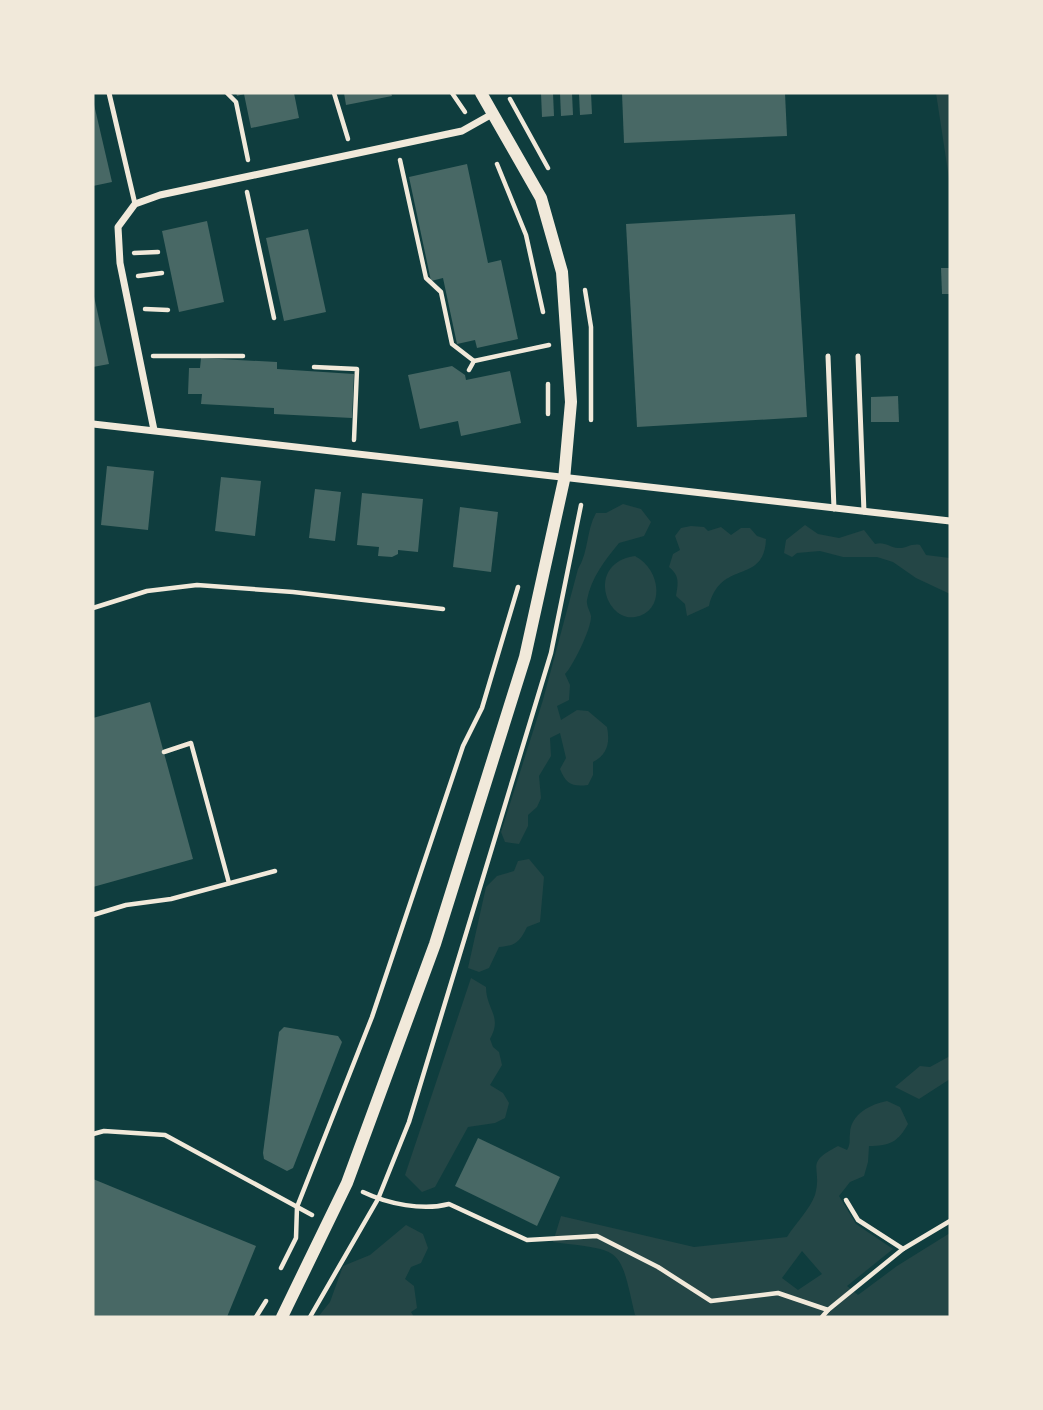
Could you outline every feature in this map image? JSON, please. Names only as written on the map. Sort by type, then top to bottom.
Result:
[{"type":"street","points":[[282,1317],[347,1183],[422,980],[475,821],[525,657],[565,480],[571,402],[562,272],[541,198],[481,93]]},
{"type":"street","points":[[154,430],[123,278],[118,227],[135,204],[462,131],[494,113]]},
{"type":"street","points":[[93,424],[565,480],[950,521]]},
{"type":"lane","points":[[109,93],[135,204]]},
{"type":"lane","points":[[828,356],[834,509]]},
{"type":"lane","points":[[858,356],[864,512]]},
{"type":"path","points":[[227,93],[236,102],[247,177],[274,318]]},
{"type":"path","points":[[334,93],[352,154]]},
{"type":"path","points":[[452,93],[473,124]]},
{"type":"path","points":[[505,93],[533,137],[550,172]]},
{"type":"path","points":[[397,145],[426,278],[441,292],[452,344],[474,361]]},
{"type":"path","points":[[494,158],[526,235],[543,316]]},
{"type":"path","points":[[123,278],[162,273]]},
{"type":"path","points":[[469,370],[474,361],[546,343],[568,342]]},
{"type":"path","points":[[546,343],[547,358]]},
{"type":"path","points":[[139,356],[243,356]]},
{"type":"path","points":[[314,367],[357,369],[353,454]]},
{"type":"path","points":[[547,370],[548,423]]},
{"type":"path","points":[[279,1274],[296,1238],[297,1207],[372,1017],[463,746],[482,708],[522,573]]},
{"type":"path","points":[[93,608],[148,591],[197,585],[293,592],[443,609]]},
{"type":"path","points":[[164,752],[191,743],[229,883]]},
{"type":"path","points":[[93,915],[275,871]]},
{"type":"path","points":[[93,1135],[104,1131],[165,1135],[329,1223]]},
{"type":"path","points":[[347,1183],[378,1199],[433,1208],[449,1204],[527,1240],[597,1236],[659,1267],[711,1301],[778,1293],[828,1310]]},
{"type":"path","points":[[846,1200],[858,1220],[903,1250]]},
{"type":"path","points":[[822,1317],[903,1250],[950,1221]]},
{"type":"path","points":[[256,1317],[267,1298]]},
{"type":"shaded area","points":[[936,93],[950,93],[950,185]]},
{"type":"shaded area","points":[[623,504],[641,509],[651,522],[644,536],[619,543],[595,577],[587,600],[591,616],[588,629],[565,674],[570,685],[569,700],[557,706],[561,720],[577,710],[588,711],[607,727],[607,747],[593,762],[593,775],[588,785],[578,785],[567,781],[560,769],[566,758],[560,733],[550,738],[551,756],[539,776],[541,798],[537,807],[528,815],[528,826],[519,844],[505,842],[501,832],[543,700],[593,520],[596,513],[606,513]]},
{"type":"shaded area","points":[[805,525],[818,534],[839,538],[864,530],[875,544],[901,548],[920,545],[926,555],[950,558],[950,594],[916,578],[893,562],[877,557],[843,557],[820,551],[797,553],[792,557],[784,553],[786,540]]},
{"type":"shaded area","points":[[704,527],[708,531],[721,527],[731,535],[741,528],[750,528],[757,536],[766,539],[758,563],[723,582],[715,591],[709,606],[687,616],[685,604],[676,596],[677,577],[669,567],[673,554],[680,550],[675,536],[681,528]]},
{"type":"shaded area","points":[[635,556],[651,571],[655,580],[655,599],[645,614],[624,616],[615,611],[609,602],[605,591],[606,580],[610,569],[620,561]]},
{"type":"shaded area","points":[[529,859],[544,877],[540,922],[527,927],[516,942],[499,947],[489,968],[479,972],[468,968],[486,887],[497,876],[514,871],[518,861]]},
{"type":"shaded area","points":[[471,978],[486,987],[495,1024],[490,1039],[499,1052],[502,1065],[490,1085],[503,1093],[509,1103],[505,1118],[495,1123],[468,1127],[435,1187],[422,1192],[405,1175]]},
{"type":"shaded area","points":[[950,1056],[950,1079],[919,1099],[895,1087],[920,1066],[930,1067]]},
{"type":"shaded area","points":[[887,1101],[900,1107],[908,1124],[893,1142],[869,1146],[864,1176],[850,1182],[839,1196],[856,1224],[893,1249],[847,1286],[858,1295],[897,1266],[950,1233],[950,1317],[639,1317],[635,1315],[621,1264],[615,1256],[594,1248],[553,1242],[561,1216],[694,1247],[787,1237],[815,1195],[817,1162],[838,1146],[847,1150],[854,1120],[869,1107]],"holes":[[[802,1251],[822,1274],[798,1290],[782,1278]]]},
{"type":"shaded area","points":[[406,1225],[423,1234],[428,1248],[421,1263],[411,1267],[405,1279],[414,1286],[417,1308],[411,1312],[414,1317],[318,1317],[330,1302],[343,1266],[370,1255]]},
{"type":"building","points":[[236,93],[294,93],[299,118],[251,128],[244,94],[237,96]]},
{"type":"building","points":[[344,93],[391,93],[392,96],[346,105]]},
{"type":"building","points":[[541,93],[553,93],[554,116],[542,117]]},
{"type":"building","points":[[560,93],[572,93],[573,115],[561,116]]},
{"type":"building","points":[[579,93],[591,93],[592,114],[580,115]]},
{"type":"building","points":[[622,93],[785,93],[787,136],[624,143]]},
{"type":"building","points":[[93,100],[112,182],[93,186]]},
{"type":"building","points":[[467,164],[488,263],[501,260],[518,339],[477,348],[475,340],[457,344],[443,278],[431,281],[409,177]]},
{"type":"building","points":[[795,214],[807,417],[637,427],[626,224]]},
{"type":"building","points":[[207,221],[224,302],[179,312],[162,231]]},
{"type":"building","points":[[308,229],[326,312],[284,321],[266,238]]},
{"type":"building","points":[[941,268],[950,268],[950,294],[942,294]]},
{"type":"building","points":[[93,292],[109,364],[93,367]]},
{"type":"building","points":[[201,358],[277,362],[277,369],[354,374],[352,418],[274,414],[274,408],[201,404],[202,394],[188,394],[189,368],[200,368]]},
{"type":"building","points":[[452,366],[465,375],[466,380],[510,371],[521,423],[461,436],[458,421],[420,429],[408,375]]},
{"type":"building","points":[[898,396],[899,422],[871,422],[871,397]]},
{"type":"building","points":[[107,466],[154,471],[148,530],[101,525]]},
{"type":"building","points":[[221,477],[261,481],[255,536],[215,531]]},
{"type":"building","points":[[315,489],[341,492],[335,541],[309,538]]},
{"type":"building","points":[[362,493],[423,499],[418,552],[398,550],[398,554],[392,557],[378,556],[379,547],[357,545]]},
{"type":"building","points":[[460,507],[498,512],[491,572],[453,567]]},
{"type":"building","points":[[150,702],[193,859],[93,887],[93,718]]},
{"type":"building","points":[[284,1027],[338,1036],[342,1042],[293,1168],[287,1171],[264,1159],[263,1153],[279,1032]]},
{"type":"building","points":[[478,1138],[560,1177],[537,1226],[455,1186]]},
{"type":"building","points":[[93,1179],[256,1246],[227,1317],[93,1317]]}]
